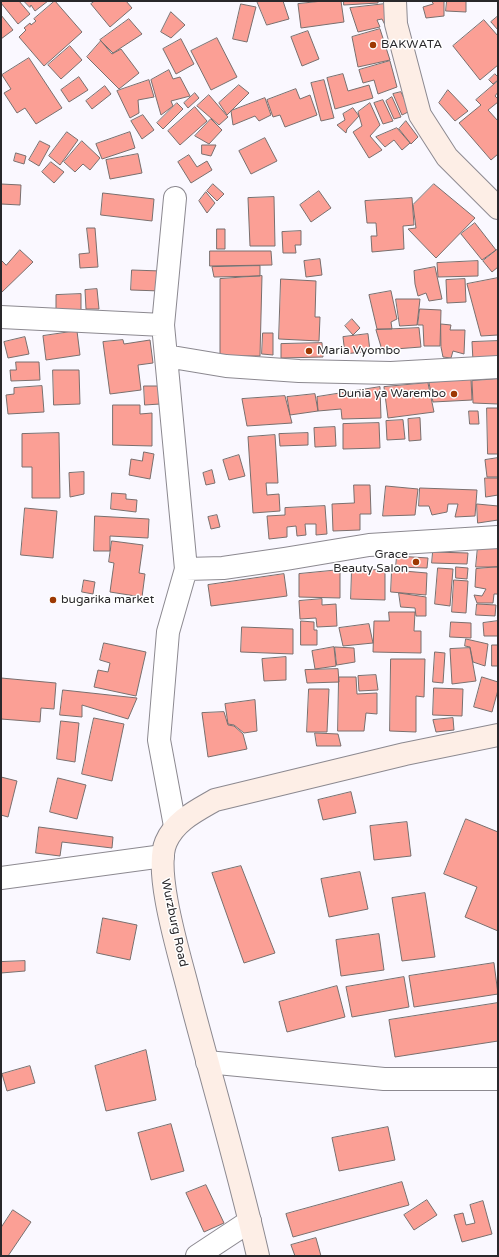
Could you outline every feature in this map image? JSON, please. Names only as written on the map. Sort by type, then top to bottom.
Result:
[{"type":"main road","points":[[395,1],[396,24],[420,115],[447,157],[498,208]]},
{"type":"main road","name":"Wurzburg Road","points":[[258,1256],[170,917],[164,880],[163,856],[166,843],[175,826],[215,800],[404,754],[498,735]]},
{"type":"street","points":[[175,198],[163,325],[186,569],[168,632],[159,740],[175,826]]},
{"type":"street","points":[[1,317],[163,325]]},
{"type":"street","points":[[166,356],[226,366],[299,371],[391,373],[498,367]]},
{"type":"street","points":[[186,569],[223,568],[369,545],[498,537]]},
{"type":"street","points":[[1,878],[163,856]]},
{"type":"street","points":[[207,1062],[384,1079],[498,1079]]},
{"type":"street","points":[[197,1256],[250,1221]]},
{"type":"building","points":[[1,1],[19,1],[30,14],[18,24]]},
{"type":"building","points":[[24,1],[48,1],[35,11],[31,5],[30,7]]},
{"type":"building","points":[[55,1],[82,32],[44,66],[19,37],[26,30],[24,28],[30,23],[31,25],[36,21],[34,19]]},
{"type":"building","points":[[95,1],[126,1],[132,8],[110,27],[91,4]]},
{"type":"building","points":[[257,1],[283,1],[289,19],[267,25]]},
{"type":"building","points":[[323,1],[341,1],[344,22],[301,28],[298,4]]},
{"type":"building","points":[[344,1],[378,1],[378,3],[344,5]]},
{"type":"building","points":[[432,1],[444,1],[444,16],[426,18],[423,7],[433,4]]},
{"type":"building","points":[[447,1],[466,1],[466,12],[446,11]]},
{"type":"building","points":[[241,4],[256,7],[247,42],[233,39]]},
{"type":"building","points":[[385,4],[391,25],[385,25],[382,19],[377,20],[380,27],[358,32],[350,8]]},
{"type":"building","points":[[171,12],[185,25],[171,38],[161,32]]},
{"type":"building","points":[[1,15],[13,30],[1,39]]},
{"type":"building","points":[[498,16],[498,30],[491,22]]},
{"type":"building","points":[[129,19],[142,34],[113,53],[100,40]]},
{"type":"building","points":[[484,20],[498,36],[498,65],[480,80],[453,46]]},
{"type":"building","points":[[380,29],[390,60],[358,67],[352,37]]},
{"type":"building","points":[[308,31],[319,59],[302,66],[291,37]]},
{"type":"building","points":[[217,38],[237,77],[211,90],[191,51]]},
{"type":"building","points":[[181,39],[194,64],[176,74],[163,49]]},
{"type":"building","points":[[101,41],[112,54],[121,49],[139,73],[119,89],[87,57]]},
{"type":"building","points":[[70,46],[82,60],[61,79],[48,65]]},
{"type":"building","points":[[29,58],[62,108],[36,124],[25,108],[17,113],[4,93],[11,89],[2,75]]},
{"type":"building","points":[[390,61],[397,87],[378,94],[374,80],[363,83],[359,70]]},
{"type":"building","points":[[169,70],[173,79],[180,77],[190,96],[171,101],[173,106],[161,115],[151,80]]},
{"type":"building","points":[[343,74],[348,91],[369,85],[373,98],[335,109],[327,78]]},
{"type":"building","points":[[495,74],[498,77],[498,80],[493,84],[489,80]]},
{"type":"building","points":[[79,77],[88,90],[69,102],[61,90]]},
{"type":"building","points":[[149,80],[154,97],[138,100],[139,113],[130,118],[117,91]]},
{"type":"building","points":[[324,80],[334,118],[321,121],[311,83]]},
{"type":"building","points":[[498,81],[498,92],[495,96],[498,99],[498,102],[488,110],[498,121],[498,154],[491,160],[459,123],[481,105],[476,100]]},
{"type":"building","points":[[239,85],[249,93],[227,115],[219,103]]},
{"type":"building","points":[[105,86],[111,94],[92,109],[86,101]]},
{"type":"building","points":[[296,89],[300,99],[310,95],[317,115],[285,127],[280,115],[273,117],[267,100]]},
{"type":"building","points":[[448,90],[468,111],[455,121],[439,103]]},
{"type":"building","points":[[401,92],[410,111],[402,115],[393,94]]},
{"type":"building","points":[[195,93],[199,98],[188,108],[184,103]]},
{"type":"building","points":[[209,95],[228,117],[219,125],[197,106]]},
{"type":"building","points":[[392,97],[401,117],[394,119],[386,101]]},
{"type":"building","points":[[265,98],[271,115],[259,121],[255,116],[233,125],[231,111]]},
{"type":"building","points":[[383,100],[393,121],[383,124],[374,103]]},
{"type":"building","points":[[177,103],[183,109],[163,129],[157,123]]},
{"type":"building","points":[[370,103],[380,125],[370,136],[382,150],[369,158],[353,132],[362,126],[358,112]]},
{"type":"building","points":[[195,107],[207,121],[180,145],[168,131]]},
{"type":"building","points":[[353,108],[359,116],[347,129],[346,133],[337,125],[345,120],[343,114]]},
{"type":"building","points":[[143,115],[154,130],[142,139],[131,121]]},
{"type":"building","points":[[211,119],[222,130],[209,144],[195,136]]},
{"type":"building","points":[[406,121],[418,137],[411,144],[399,129]]},
{"type":"building","points":[[397,128],[410,143],[402,150],[394,140],[385,147],[376,137]]},
{"type":"building","points":[[67,132],[78,140],[60,165],[49,156]]},
{"type":"building","points":[[130,132],[135,148],[102,159],[96,144]]},
{"type":"building","points":[[265,138],[277,161],[251,174],[239,151]]},
{"type":"building","points":[[40,141],[50,146],[39,166],[29,160]]},
{"type":"building","points":[[82,141],[100,158],[90,170],[83,164],[75,172],[64,162]]},
{"type":"building","points":[[202,145],[216,145],[211,156],[202,154]]},
{"type":"building","points":[[16,153],[26,156],[24,164],[14,161]]},
{"type":"building","points":[[138,154],[142,173],[110,179],[106,160]]},
{"type":"building","points":[[189,155],[197,167],[207,161],[212,170],[191,183],[178,162]]},
{"type":"building","points":[[51,162],[64,172],[54,183],[42,172]]},
{"type":"building","points":[[1,184],[21,185],[20,205],[1,204]]},
{"type":"building","points":[[213,184],[224,194],[217,201],[207,191]]},
{"type":"building","points":[[434,184],[475,218],[436,258],[408,229],[416,228],[413,205]]},
{"type":"building","points":[[319,191],[331,208],[311,222],[300,205]]},
{"type":"building","points":[[206,192],[215,203],[207,213],[199,201]]},
{"type":"building","points":[[103,193],[154,199],[152,221],[101,215]]},
{"type":"building","points":[[274,197],[275,246],[250,246],[248,198]]},
{"type":"building","points":[[412,198],[414,225],[403,226],[404,249],[372,252],[371,236],[377,236],[376,223],[367,223],[365,201]]},
{"type":"building","points":[[475,223],[496,250],[482,260],[461,234]]},
{"type":"building","points":[[87,228],[95,228],[98,267],[80,268],[79,254],[89,253]]},
{"type":"building","points":[[217,229],[225,229],[225,249],[217,249]]},
{"type":"building","points":[[301,231],[301,245],[295,245],[296,253],[283,253],[282,232]]},
{"type":"building","points":[[498,249],[498,267],[492,272],[483,261]]},
{"type":"building","points":[[20,250],[33,262],[1,293],[1,260],[6,265]]},
{"type":"building","points":[[210,251],[271,251],[272,265],[210,266]]},
{"type":"building","points":[[320,259],[322,275],[306,277],[304,261]]},
{"type":"building","points":[[478,261],[478,276],[438,277],[437,263]]},
{"type":"building","points":[[260,266],[260,276],[214,277],[212,267]]},
{"type":"building","points":[[435,267],[442,299],[429,301],[426,293],[418,296],[414,271]]},
{"type":"building","points":[[132,270],[161,271],[161,291],[131,290]]},
{"type":"building","points":[[262,276],[260,356],[220,356],[220,279]]},
{"type":"building","points":[[498,278],[498,335],[481,336],[467,284]]},
{"type":"building","points":[[281,279],[316,281],[315,317],[320,317],[319,341],[279,339]]},
{"type":"building","points":[[465,279],[466,302],[447,303],[446,280]]},
{"type":"building","points":[[97,289],[99,309],[86,309],[85,290]]},
{"type":"building","points":[[391,291],[397,319],[391,322],[392,329],[377,329],[369,295]]},
{"type":"building","points":[[81,294],[81,315],[56,315],[56,295]]},
{"type":"building","points":[[396,299],[420,299],[417,325],[400,326]]},
{"type":"building","points":[[420,309],[441,310],[440,346],[424,346],[423,325],[418,325]]},
{"type":"building","points":[[352,319],[360,328],[353,335],[345,326]]},
{"type":"building","points":[[441,324],[451,325],[450,330],[465,330],[464,354],[453,351],[451,358],[443,357],[441,347]]},
{"type":"building","points":[[419,328],[421,347],[382,350],[376,330]]},
{"type":"building","points":[[77,331],[80,355],[46,360],[43,336]]},
{"type":"building","points":[[263,333],[273,333],[273,355],[262,354]]},
{"type":"building","points":[[368,334],[370,351],[345,354],[343,337]]},
{"type":"building","points":[[25,337],[29,354],[8,358],[4,342]]},
{"type":"building","points":[[123,340],[124,344],[150,340],[153,363],[138,365],[141,390],[110,394],[103,342]]},
{"type":"building","points":[[498,341],[498,360],[473,361],[472,342]]},
{"type":"building","points":[[322,343],[323,357],[281,358],[281,344]]},
{"type":"building","points":[[16,362],[39,362],[40,380],[11,381],[10,370],[16,370]]},
{"type":"building","points":[[53,370],[79,370],[80,404],[54,405]]},
{"type":"building","points":[[471,379],[472,400],[433,402],[429,383]]},
{"type":"building","points":[[498,379],[498,404],[473,403],[472,381]]},
{"type":"building","points":[[428,383],[434,412],[388,418],[384,387]]},
{"type":"building","points":[[42,386],[44,412],[8,414],[6,395],[14,394],[14,388]]},
{"type":"building","points":[[144,386],[159,386],[160,404],[145,405]]},
{"type":"building","points":[[380,387],[381,418],[342,419],[341,409],[318,411],[317,397]]},
{"type":"building","points":[[315,394],[318,411],[290,415],[287,397]]},
{"type":"building","points":[[285,396],[292,423],[247,426],[242,399]]},
{"type":"building","points":[[113,405],[140,405],[140,414],[152,413],[152,446],[113,445]]},
{"type":"building","points":[[487,408],[498,408],[498,454],[488,454]]},
{"type":"building","points":[[469,411],[478,411],[479,424],[470,424]]},
{"type":"building","points":[[420,418],[421,440],[409,441],[408,419]]},
{"type":"building","points":[[403,420],[405,439],[387,440],[386,421]]},
{"type":"building","points":[[379,423],[380,448],[343,449],[343,424]]},
{"type":"building","points":[[335,427],[336,446],[315,447],[314,428]]},
{"type":"building","points":[[59,433],[60,498],[32,498],[32,467],[22,467],[22,434]]},
{"type":"building","points":[[308,433],[308,445],[280,446],[279,434]]},
{"type":"building","points":[[275,435],[278,483],[266,483],[267,495],[279,494],[280,511],[253,513],[248,437]]},
{"type":"building","points":[[144,452],[154,454],[150,479],[129,475],[131,459],[142,461]]},
{"type":"building","points":[[239,455],[245,476],[229,480],[223,460]]},
{"type":"building","points":[[498,458],[498,477],[487,477],[485,460]]},
{"type":"building","points":[[212,470],[215,483],[206,485],[203,473]]},
{"type":"building","points":[[84,472],[84,494],[70,497],[69,473]]},
{"type":"building","points":[[485,478],[498,478],[498,495],[486,497]]},
{"type":"building","points":[[354,485],[370,485],[371,514],[360,514],[360,530],[333,531],[332,504],[354,503]]},
{"type":"building","points":[[386,486],[418,489],[415,515],[383,516]]},
{"type":"building","points":[[420,488],[477,490],[475,516],[455,517],[458,504],[448,504],[447,512],[432,515],[429,506],[419,506]]},
{"type":"building","points":[[112,493],[126,494],[126,499],[137,500],[136,512],[111,509]]},
{"type":"building","points":[[477,504],[498,506],[498,520],[478,523]]},
{"type":"building","points":[[325,506],[327,534],[316,535],[316,524],[305,524],[306,535],[297,536],[296,526],[287,527],[287,537],[269,539],[267,516],[285,515],[285,508]]},
{"type":"building","points":[[25,508],[57,511],[53,558],[21,555]]},
{"type":"building","points":[[217,515],[220,527],[211,529],[208,517]]},
{"type":"building","points":[[95,516],[149,519],[148,538],[110,536],[110,551],[94,551]]},
{"type":"building","points":[[112,541],[143,545],[139,573],[145,574],[142,597],[110,592],[114,563],[109,562]]},
{"type":"building","points":[[478,546],[498,548],[498,567],[476,567]]},
{"type":"building","points":[[433,552],[468,553],[467,564],[432,563]]},
{"type":"building","points":[[397,556],[428,558],[427,568],[396,567]]},
{"type":"building","points":[[456,567],[468,568],[467,579],[456,578]]},
{"type":"building","points":[[498,567],[498,594],[494,594],[493,603],[477,603],[474,595],[482,596],[486,589],[475,587],[476,569]]},
{"type":"building","points":[[438,568],[453,569],[450,606],[435,604]]},
{"type":"building","points":[[352,569],[385,570],[385,600],[351,599]]},
{"type":"building","points":[[340,570],[340,598],[299,597],[299,574]]},
{"type":"building","points":[[392,570],[427,573],[426,595],[391,592]]},
{"type":"building","points":[[284,574],[287,596],[211,606],[208,585]]},
{"type":"building","points":[[84,580],[95,582],[93,594],[82,592]]},
{"type":"building","points":[[454,580],[468,581],[466,613],[452,612]]},
{"type":"building","points":[[399,593],[426,597],[426,616],[416,616],[415,608],[401,607]]},
{"type":"building","points":[[322,599],[322,605],[336,604],[337,626],[317,627],[316,618],[300,619],[299,601]]},
{"type":"building","points":[[477,604],[496,605],[495,616],[476,615]]},
{"type":"building","points":[[389,612],[415,612],[414,631],[421,631],[421,653],[373,652],[374,621],[389,621]]},
{"type":"building","points":[[301,621],[314,622],[314,630],[317,630],[317,645],[301,645]]},
{"type":"building","points":[[498,621],[498,636],[484,636],[483,623]]},
{"type":"building","points":[[451,622],[471,623],[471,638],[450,637]]},
{"type":"building","points":[[369,624],[373,643],[343,646],[339,628]]},
{"type":"building","points":[[242,627],[293,629],[293,654],[241,652]]},
{"type":"building","points":[[466,639],[488,644],[485,666],[473,662],[470,647],[465,646]]},
{"type":"building","points":[[104,643],[146,652],[136,696],[94,687],[98,670],[108,672],[110,663],[100,660]]},
{"type":"building","points":[[492,645],[498,645],[498,666],[492,666]]},
{"type":"building","points":[[334,647],[336,666],[315,669],[312,651]]},
{"type":"building","points":[[335,647],[354,648],[355,662],[337,665]]},
{"type":"building","points":[[470,648],[476,681],[452,684],[450,649]]},
{"type":"building","points":[[435,652],[445,653],[443,683],[433,682]]},
{"type":"building","points":[[286,657],[286,680],[264,681],[262,659]]},
{"type":"building","points":[[391,659],[425,659],[424,697],[416,696],[416,732],[390,731]]},
{"type":"building","points":[[338,669],[339,682],[307,683],[305,670]]},
{"type":"building","points":[[376,675],[378,690],[359,691],[358,676]]},
{"type":"building","points":[[339,677],[356,677],[357,694],[377,693],[377,714],[366,713],[364,731],[338,731]]},
{"type":"building","points":[[482,677],[498,682],[498,690],[492,712],[474,707]]},
{"type":"building","points":[[1,678],[56,683],[54,709],[41,708],[40,722],[1,719]]},
{"type":"building","points":[[434,688],[463,689],[462,716],[433,715]]},
{"type":"building","points":[[309,689],[329,689],[327,732],[307,732]]},
{"type":"building","points":[[63,690],[137,698],[128,719],[82,705],[82,717],[60,715]]},
{"type":"building","points":[[255,700],[257,731],[244,733],[234,725],[228,724],[225,704]]},
{"type":"building","points":[[224,712],[228,725],[234,726],[243,734],[247,749],[208,757],[202,713]]},
{"type":"building","points":[[94,718],[124,724],[112,781],[82,774]]},
{"type":"building","points":[[453,718],[454,730],[436,732],[433,720]]},
{"type":"building","points":[[61,721],[79,723],[75,762],[57,759]]},
{"type":"building","points":[[315,733],[338,734],[341,746],[317,746]]},
{"type":"building","points":[[1,777],[17,781],[8,817],[1,815]]},
{"type":"building","points":[[58,778],[86,785],[77,819],[50,812]]},
{"type":"building","points":[[351,792],[356,813],[323,820],[318,800]]},
{"type":"building","points":[[466,819],[498,832],[498,931],[465,917],[477,887],[444,874]]},
{"type":"building","points":[[407,822],[411,856],[374,860],[370,826]]},
{"type":"building","points":[[39,827],[113,837],[112,848],[62,842],[60,856],[36,853]]},
{"type":"building","points":[[241,866],[275,953],[244,963],[212,873]]},
{"type":"building","points":[[360,872],[368,909],[329,917],[321,879]]},
{"type":"building","points":[[425,893],[435,957],[402,961],[392,898]]},
{"type":"building","points":[[103,918],[137,925],[130,960],[97,953]]},
{"type":"building","points":[[379,934],[384,970],[341,976],[336,940]]},
{"type":"building","points":[[25,961],[25,971],[1,973],[1,962]]},
{"type":"building","points":[[494,963],[498,994],[414,1007],[409,976]]},
{"type":"building","points":[[404,977],[409,1007],[352,1017],[346,987]]},
{"type":"building","points":[[337,986],[345,1017],[287,1032],[279,1002]]},
{"type":"building","points":[[498,1003],[498,1041],[395,1057],[389,1020]]},
{"type":"building","points":[[146,1050],[156,1100],[106,1111],[95,1066]]},
{"type":"building","points":[[30,1066],[35,1083],[7,1091],[2,1074]]},
{"type":"building","points":[[171,1124],[184,1171],[151,1180],[138,1133]]},
{"type":"building","points":[[388,1127],[395,1160],[339,1171],[332,1138]]},
{"type":"building","points":[[402,1182],[409,1205],[293,1237],[286,1214]]},
{"type":"building","points":[[206,1185],[224,1223],[204,1232],[186,1193]]},
{"type":"building","points":[[427,1200],[437,1215],[414,1230],[404,1215]]},
{"type":"building","points":[[483,1201],[492,1234],[462,1242],[454,1215],[463,1213],[466,1225],[475,1223],[470,1205]]},
{"type":"building","points":[[13,1210],[31,1222],[8,1256],[1,1256],[1,1228]]},
{"type":"building","points":[[316,1238],[321,1256],[295,1256],[291,1245]]},
{"type":"place","name":"BAKWATA","points":[[373,45]]},
{"type":"place","name":"Maria Vyombo","points":[[309,351]]},
{"type":"place","name":"Dunia ya Warembo","points":[[454,394]]},
{"type":"place","name":"Grace Beauty Salon","points":[[416,562]]},
{"type":"place","name":"bugarika market","points":[[53,600]]}]
